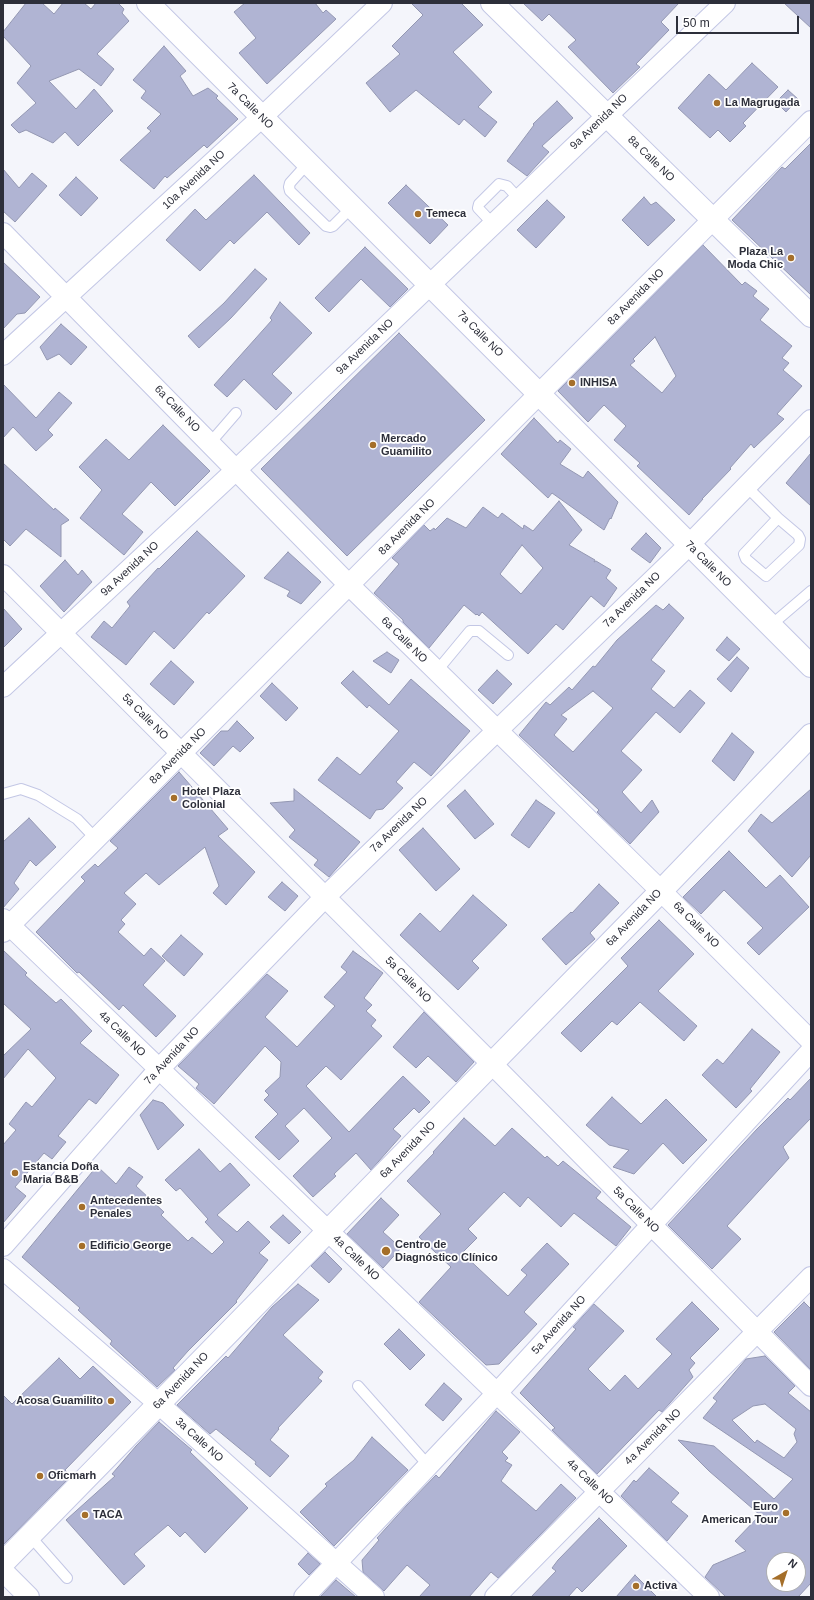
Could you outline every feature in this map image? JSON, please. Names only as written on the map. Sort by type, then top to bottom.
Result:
[{"type":"street","name":"7a Calle NO","points":[[148,3],[811,666]]},
{"type":"street","name":"10a Avenida NO","points":[[3,355],[262,117],[382,3]]},
{"type":"street","name":"8a Calle NO","points":[[492,3],[811,316]]},
{"type":"street","name":"9a Avenida NO","points":[[3,687],[62,634],[236,470],[725,3]]},
{"type":"street","name":"8a Avenida NO","points":[[5,926],[96,839],[811,121]]},
{"type":"street","name":"6a Calle NO","points":[[3,233],[436,672],[661,891],[809,1038]]},
{"type":"street","name":"7a Avenida NO","points":[[3,1246],[159,1069],[325,897],[495,730],[689,545],[811,420]]},
{"type":"street","name":"5a Calle NO","points":[[3,575],[492,1064],[811,1386]]},
{"type":"street","name":"6a Avenida NO","points":[[3,1562],[492,1064],[811,735]]},
{"type":"street","name":"4a Calle NO","points":[[5,926],[159,1069],[709,1597]]},
{"type":"street","name":"5a Avenida NO","points":[[304,1597],[497,1393],[650,1225],[809,1038]]},
{"type":"street","name":"3a Calle NO","points":[[3,1269],[159,1404],[374,1597]]},
{"type":"street","name":"4a Avenida NO","points":[[494,1597],[811,1277]]},
{"type":"street","points":[[3,1571],[29,1597]]},
{"type":"lane","points":[[308,163],[288,187],[326,226],[333,226],[352,207]]},
{"type":"lane","points":[[210,444],[236,413]]},
{"type":"lane","points":[[746,486],[778,518],[798,535],[799,545],[766,576],[746,559],[744,554],[778,518]]},
{"type":"lane","points":[[770,626],[811,591]]},
{"type":"lane","points":[[436,672],[470,631],[479,631],[508,655]]},
{"type":"lane","points":[[3,794],[21,789],[38,795],[77,819],[96,839]]},
{"type":"lane","points":[[358,1386],[428,1465]]},
{"type":"lane","points":[[30,1536],[67,1578]]},
{"type":"building","points":[[26,3],[42,3],[54,14],[63,3],[84,3],[91,9],[96,3],[118,3],[124,9],[122,13],[129,21],[97,54],[114,69],[101,86],[79,69],[49,81],[76,109],[94,89],[113,111],[78,146],[65,132],[53,143],[26,130],[19,133],[11,125],[36,103],[17,83],[31,66],[3,36],[3,32]]},
{"type":"building","points":[[245,3],[315,3],[323,13],[326,10],[336,19],[267,84],[239,53],[256,38],[234,12]]},
{"type":"building","points":[[411,3],[461,3],[483,25],[453,52],[492,92],[478,107],[497,122],[485,137],[464,119],[459,125],[416,90],[390,112],[366,83],[400,54],[392,46],[423,15]]},
{"type":"building","points":[[523,3],[679,3],[661,22],[669,30],[636,64],[640,67],[613,93],[568,47],[576,40],[549,14],[542,21]]},
{"type":"building","points":[[784,3],[811,3],[811,28]]},
{"type":"building","points":[[164,46],[186,71],[180,76],[193,96],[208,88],[218,96],[216,98],[238,119],[207,148],[204,145],[167,178],[165,176],[154,189],[120,160],[151,131],[147,128],[161,114],[141,98],[146,91],[133,80]]},
{"type":"building","points":[[752,63],[778,87],[743,123],[746,126],[730,142],[718,130],[710,138],[678,108],[709,74],[726,90]]},
{"type":"building","points":[[788,90],[798,99],[786,112],[776,102]]},
{"type":"building","points":[[557,101],[573,118],[542,146],[549,152],[527,176],[507,161],[534,125],[533,124]]},
{"type":"building","name":"Plaza La Moda Chic","points":[[811,143],[811,295],[732,220],[782,167],[785,169]]},
{"type":"building","points":[[3,169],[19,188],[32,173],[47,186],[15,222],[3,211]]},
{"type":"building","points":[[254,175],[310,233],[299,245],[267,212],[234,244],[230,240],[200,271],[166,240],[195,209],[206,220]]},
{"type":"building","points":[[76,177],[98,198],[81,216],[59,195]]},
{"type":"building","name":"Temeca","points":[[406,185],[448,225],[430,244],[388,203]]},
{"type":"building","points":[[644,197],[651,205],[656,202],[675,220],[648,246],[622,220]]},
{"type":"building","points":[[547,200],[565,217],[536,248],[517,230]]},
{"type":"building","points":[[703,245],[742,285],[745,282],[757,291],[753,296],[769,309],[760,320],[792,346],[782,358],[789,363],[783,370],[802,386],[777,414],[784,419],[754,448],[751,444],[730,468],[731,469],[689,515],[637,466],[640,463],[614,440],[626,426],[604,405],[588,422],[558,391]],"holes":[[[655,337],[676,376],[662,393],[630,365],[635,361],[633,359]]]},
{"type":"building","points":[[365,247],[408,289],[390,307],[361,279],[329,312],[315,298]]},
{"type":"building","points":[[3,262],[40,297],[25,313],[17,314],[3,329]]},
{"type":"building","points":[[255,269],[267,279],[231,318],[199,348],[188,336],[224,303]]},
{"type":"building","points":[[280,302],[312,333],[272,374],[292,393],[276,410],[244,379],[227,397],[214,385],[272,320],[270,318]]},
{"type":"building","points":[[61,324],[87,347],[71,365],[59,354],[47,360],[40,347]]},
{"type":"building","name":"Mercado Guamilito","points":[[399,333],[485,420],[347,556],[261,469]]},
{"type":"building","points":[[3,384],[36,418],[59,392],[72,403],[48,430],[53,435],[36,451],[13,427],[3,438]]},
{"type":"building","points":[[534,418],[558,443],[560,440],[571,449],[560,464],[583,478],[588,471],[618,502],[611,519],[610,518],[604,530],[552,493],[548,498],[501,454]]},
{"type":"building","points":[[163,425],[210,471],[175,506],[151,482],[122,514],[143,532],[124,555],[80,518],[102,490],[79,467],[106,439],[129,460]]},
{"type":"building","points":[[811,453],[811,506],[786,483]]},
{"type":"building","points":[[3,463],[54,510],[55,508],[69,520],[61,525],[61,557],[26,529],[10,546],[3,539]]},
{"type":"building","points":[[559,501],[582,530],[569,545],[595,560],[594,562],[596,561],[611,570],[606,578],[617,588],[604,607],[591,596],[563,630],[556,624],[528,654],[482,612],[479,616],[477,614],[476,615],[464,605],[429,648],[403,622],[403,620],[374,593],[399,564],[392,558],[424,525],[430,531],[434,528],[435,530],[447,518],[466,528],[483,507],[498,518],[502,513],[523,529],[524,525],[533,531]],"holes":[[[522,545],[543,568],[521,594],[500,574]]]},
{"type":"building","points":[[197,531],[245,576],[209,614],[207,612],[174,649],[154,631],[126,665],[91,637],[104,621],[112,628],[130,606],[127,602],[158,568],[159,569]]},
{"type":"building","points":[[646,533],[661,548],[650,563],[631,549]]},
{"type":"building","points":[[288,552],[321,582],[301,604],[287,596],[290,591],[264,578]]},
{"type":"building","points":[[65,560],[78,575],[82,570],[92,582],[64,612],[40,586]]},
{"type":"building","points":[[669,604],[684,618],[651,660],[665,671],[651,689],[674,708],[690,690],[705,703],[680,733],[656,712],[621,751],[642,770],[622,792],[641,813],[652,800],[659,812],[630,844],[597,812],[599,810],[519,735],[546,702],[550,705],[569,687],[572,690],[593,666],[595,667],[617,640],[656,605],[663,610]],"holes":[[[593,691],[613,708],[573,752],[554,735],[567,719],[561,715]]]},
{"type":"building","points":[[3,608],[22,629],[3,648]]},
{"type":"building","points":[[727,637],[740,649],[729,661],[716,650]]},
{"type":"building","points":[[387,652],[399,660],[391,673],[373,661]]},
{"type":"building","points":[[737,657],[749,668],[731,692],[717,679]]},
{"type":"building","points":[[171,661],[194,682],[174,705],[150,684]]},
{"type":"building","points":[[497,670],[512,684],[493,704],[478,690]]},
{"type":"building","points":[[353,671],[389,705],[411,679],[470,731],[431,776],[414,762],[396,782],[403,788],[383,809],[376,810],[370,819],[318,780],[337,757],[360,775],[399,731],[369,705],[367,708],[341,683]]},
{"type":"building","points":[[272,683],[298,708],[286,721],[260,696]]},
{"type":"building","points":[[237,721],[254,738],[240,752],[233,746],[214,766],[200,753],[221,731],[228,731]]},
{"type":"building","points":[[732,733],[754,752],[734,781],[712,761]]},
{"type":"building","points":[[179,772],[228,829],[218,836],[255,872],[226,905],[213,893],[219,886],[205,847],[159,885],[146,873],[124,893],[136,904],[121,920],[125,924],[118,932],[144,956],[151,948],[165,961],[143,985],[176,1016],[156,1037],[123,1005],[119,1010],[79,972],[77,973],[36,932],[85,881],[81,877],[95,864],[98,867],[118,848],[110,841]]},
{"type":"building","points":[[294,789],[360,842],[329,877],[314,865],[318,860],[289,837],[295,830],[270,803],[294,801]]},
{"type":"building","points":[[811,789],[811,855],[792,877],[748,831],[761,814],[772,823]]},
{"type":"building","points":[[465,790],[494,824],[475,839],[447,806]]},
{"type":"building","points":[[536,800],[555,813],[529,848],[511,835]]},
{"type":"building","points":[[29,818],[56,847],[36,866],[30,860],[14,883],[19,889],[3,908],[3,842]]},
{"type":"building","points":[[423,828],[460,869],[436,891],[399,850]]},
{"type":"building","points":[[729,851],[766,888],[780,875],[809,907],[759,955],[747,943],[763,928],[724,890],[701,914],[683,897]]},
{"type":"building","points":[[282,882],[298,896],[285,911],[268,897]]},
{"type":"building","points":[[599,884],[619,903],[590,933],[595,939],[566,965],[542,939],[571,912],[572,913]]},
{"type":"building","points":[[473,895],[507,925],[472,961],[479,968],[458,990],[400,935],[420,913],[440,932]]},
{"type":"building","points":[[659,920],[694,954],[658,991],[697,1026],[684,1041],[640,1002],[617,1025],[612,1021],[581,1052],[561,1033],[628,966],[621,958]]},
{"type":"building","points":[[181,935],[203,954],[184,976],[162,956]]},
{"type":"building","points":[[3,950],[27,973],[25,975],[56,1003],[61,999],[92,1031],[80,1043],[119,1075],[96,1104],[89,1099],[58,1136],[66,1142],[52,1159],[44,1153],[15,1187],[26,1196],[3,1223],[3,1145],[16,1130],[9,1124],[26,1102],[32,1107],[56,1078],[28,1049],[3,1079],[3,1056],[31,1029],[3,1003]]},
{"type":"building","points":[[353,951],[383,973],[364,998],[372,1005],[366,1011],[376,1020],[371,1026],[382,1036],[341,1080],[326,1066],[306,1086],[349,1132],[403,1076],[430,1102],[419,1113],[414,1108],[393,1129],[401,1136],[371,1170],[356,1153],[334,1174],[336,1176],[313,1197],[293,1176],[332,1138],[304,1108],[285,1126],[299,1141],[279,1160],[255,1137],[278,1114],[264,1100],[269,1095],[265,1091],[280,1077],[281,1062],[265,1046],[214,1104],[196,1088],[199,1084],[178,1066],[267,974],[288,991],[265,1017],[297,1047],[335,1006],[324,997],[347,972],[341,967]]},
{"type":"building","points":[[424,1012],[474,1062],[456,1082],[428,1056],[416,1068],[393,1047]]},
{"type":"building","points":[[752,1029],[780,1052],[750,1089],[752,1091],[736,1108],[702,1075],[717,1059],[723,1064]]},
{"type":"building","points":[[811,1078],[811,1118],[783,1147],[789,1158],[727,1226],[741,1239],[712,1269],[668,1225],[757,1129],[788,1098],[790,1100]]},
{"type":"building","points":[[612,1097],[641,1124],[666,1099],[707,1140],[683,1164],[663,1143],[634,1174],[613,1167],[629,1150],[609,1145],[586,1125]]},
{"type":"building","points":[[153,1100],[163,1103],[184,1125],[158,1150],[140,1115]]},
{"type":"building","points":[[464,1118],[495,1146],[512,1128],[545,1158],[547,1156],[558,1166],[563,1161],[601,1192],[596,1198],[631,1227],[616,1246],[574,1213],[561,1227],[528,1197],[520,1207],[504,1192],[468,1229],[477,1238],[462,1253],[508,1296],[527,1275],[521,1270],[547,1243],[569,1264],[524,1312],[537,1324],[499,1364],[486,1365],[419,1302],[451,1267],[419,1237],[441,1214],[407,1181],[434,1153],[433,1152]]},
{"type":"building","points":[[199,1149],[220,1172],[230,1163],[250,1185],[217,1215],[237,1232],[248,1221],[270,1242],[259,1253],[268,1260],[236,1301],[237,1302],[188,1351],[173,1368],[175,1370],[157,1387],[110,1344],[112,1341],[78,1310],[80,1308],[22,1257],[97,1166],[116,1184],[129,1167],[143,1177],[136,1186],[164,1212],[161,1215],[188,1241],[192,1237],[212,1254],[224,1242],[205,1222],[208,1219],[180,1188],[176,1191],[165,1180]]},
{"type":"building","points":[[381,1198],[399,1215],[383,1232],[401,1248],[383,1268],[347,1234]]},
{"type":"building","points":[[283,1215],[301,1232],[289,1244],[270,1227]]},
{"type":"building","points":[[325,1252],[342,1269],[329,1283],[311,1266]]},
{"type":"building","points":[[298,1284],[319,1300],[283,1335],[323,1372],[318,1378],[322,1381],[278,1428],[279,1429],[270,1440],[289,1456],[270,1477],[255,1464],[256,1462],[216,1429],[210,1434],[177,1405],[226,1356],[228,1358],[272,1307]]},
{"type":"building","points":[[692,1302],[719,1329],[690,1358],[695,1363],[689,1370],[693,1377],[662,1412],[659,1410],[597,1474],[552,1430],[555,1428],[520,1393],[576,1329],[573,1327],[594,1304],[624,1331],[588,1369],[610,1391],[625,1375],[638,1389],[672,1354],[656,1339]]},
{"type":"building","points":[[804,1302],[811,1309],[811,1370],[774,1332]]},
{"type":"building","points":[[399,1329],[425,1355],[410,1370],[384,1344]]},
{"type":"building","points":[[765,1356],[795,1386],[788,1393],[811,1412],[811,1583],[806,1588],[806,1552],[766,1552],[766,1592],[803,1592],[798,1597],[726,1597],[705,1577],[713,1565],[746,1551],[735,1541],[760,1515],[709,1471],[678,1440],[714,1446],[774,1499],[793,1479],[703,1418],[717,1401],[713,1398],[746,1359]],"holes":[[[765,1404],[796,1429],[794,1434],[797,1442],[784,1458],[757,1440],[755,1443],[732,1420],[753,1406]]]},
{"type":"building","points":[[59,1358],[80,1379],[93,1366],[131,1402],[65,1470],[71,1476],[3,1545],[3,1395],[12,1404]]},
{"type":"building","points":[[444,1383],[462,1399],[443,1421],[425,1405]]},
{"type":"building","points":[[496,1411],[520,1432],[502,1452],[508,1458],[505,1461],[512,1465],[501,1481],[536,1511],[561,1484],[576,1498],[498,1578],[491,1572],[469,1597],[419,1597],[430,1585],[407,1565],[384,1591],[363,1572],[362,1560],[379,1540],[377,1538],[436,1475],[439,1478]]},
{"type":"building","points":[[159,1422],[192,1450],[190,1452],[248,1508],[205,1553],[185,1532],[180,1537],[168,1525],[134,1554],[145,1566],[124,1585],[66,1520],[115,1476],[112,1474]]},
{"type":"building","points":[[372,1437],[408,1470],[334,1546],[300,1512],[327,1486],[325,1484],[354,1460]]},
{"type":"building","points":[[649,1468],[679,1493],[671,1502],[688,1516],[667,1541],[621,1496],[634,1480],[636,1482]]},
{"type":"building","points":[[599,1518],[627,1546],[582,1592],[577,1587],[568,1597],[531,1597],[556,1571],[552,1568],[558,1560]]},
{"type":"building","points":[[308,1553],[320,1564],[309,1575],[298,1564]]},
{"type":"building","name":"Activa","points":[[635,1575],[657,1597],[616,1597]]},
{"type":"building","points":[[336,1580],[356,1597],[320,1597]]},
{"type":"place","name":"La Magrugada","points":[[717,103]]},
{"type":"place","name":"Temeca","points":[[418,214]]},
{"type":"place","name":"Plaza La Moda Chic","points":[[791,258]]},
{"type":"place","name":"INHISA","points":[[572,383]]},
{"type":"place","name":"Mercado Guamilito","points":[[373,445]]},
{"type":"place","name":"Hotel Plaza Colonial","points":[[174,798]]},
{"type":"place","name":"Estancia Doña Maria B&B","points":[[15,1173]]},
{"type":"place","name":"Antecedentes Penales","points":[[82,1207]]},
{"type":"place","name":"Edificio George","points":[[82,1246]]},
{"type":"place","name":"Centro de Diagnóstico Clínico","points":[[386,1251]]},
{"type":"place","name":"Acosa Guamilito","points":[[111,1401]]},
{"type":"place","name":"Oficmarh","points":[[40,1476]]},
{"type":"place","name":"Euro American Tour","points":[[786,1513]]},
{"type":"place","name":"TACA","points":[[85,1515]]},
{"type":"place","name":"Activa","points":[[636,1586]]}]
